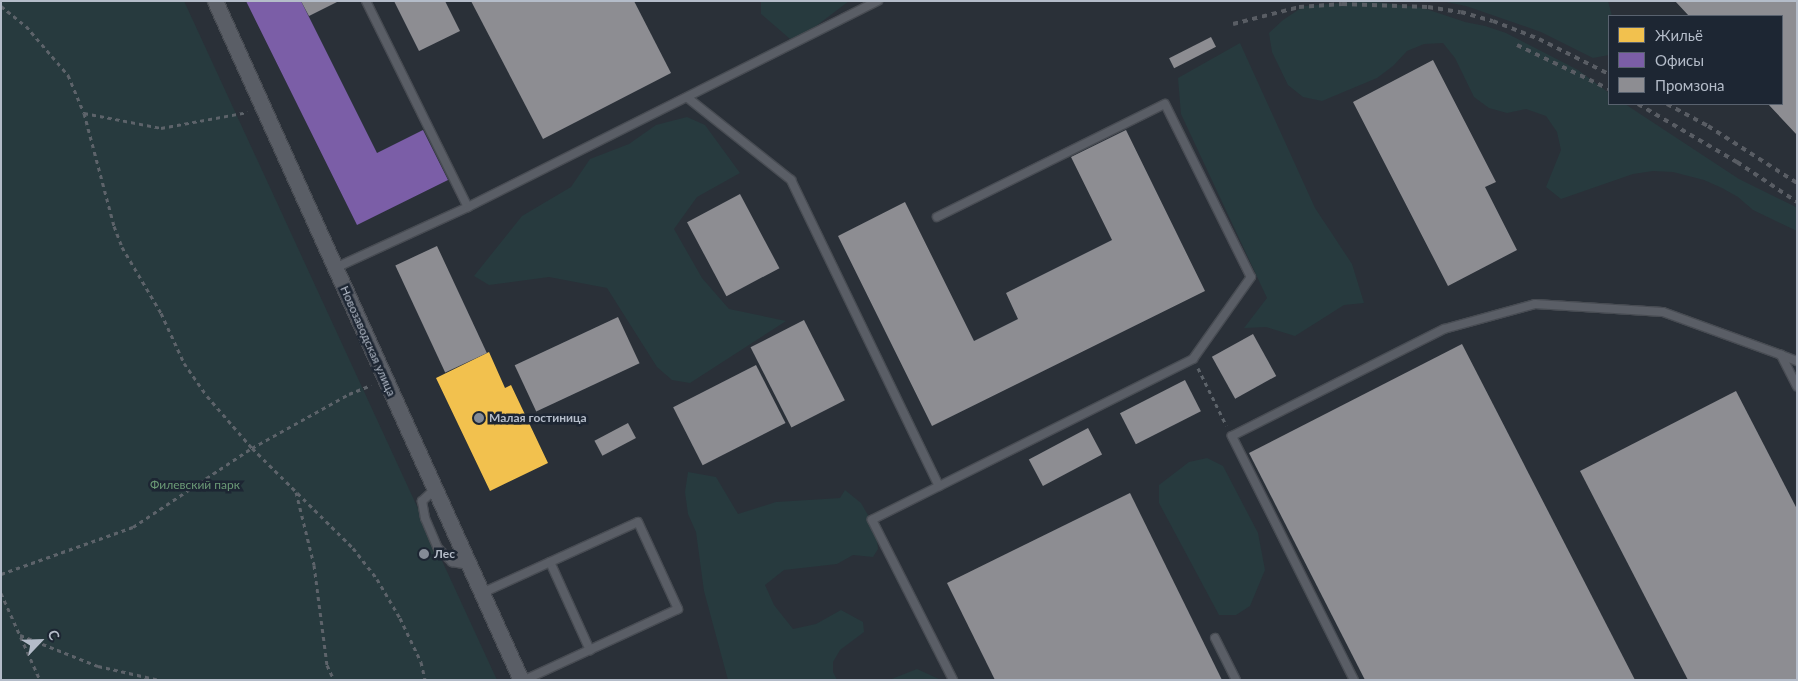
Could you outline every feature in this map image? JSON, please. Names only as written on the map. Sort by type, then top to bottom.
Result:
[{"type":"street","name":"Новозаводская улица","points":[[215,1],[469,565],[523,680]]},
{"type":"lane","points":[[366,1],[468,207]]},
{"type":"lane","points":[[335,268],[468,207],[878,1]]},
{"type":"lane","points":[[688,98],[791,180],[939,486]]},
{"type":"lane","points":[[937,217],[1164,104],[1251,277],[1193,358],[872,520],[953,680]]},
{"type":"lane","points":[[1354,680],[1232,436],[1444,329],[1535,304],[1663,312],[1797,361]]},
{"type":"lane","points":[[1781,355],[1797,386]]},
{"type":"lane","points":[[435,489],[422,500],[425,518],[438,548],[452,562],[469,565]]},
{"type":"lane","points":[[482,593],[638,522],[678,610],[523,680]]},
{"type":"lane","points":[[550,562],[590,650]]},
{"type":"lane","points":[[1215,638],[1236,680]]},
{"type":"path","points":[[1,6],[26,26],[54,56],[68,75],[84,113],[114,226],[122,247],[161,313],[184,363],[207,396],[252,448],[353,548],[377,579],[400,618],[420,662],[425,680]]},
{"type":"path","points":[[84,113],[160,128],[264,110]]},
{"type":"path","points":[[1193,358],[1232,436]]},
{"type":"path","points":[[1,574],[133,527],[252,448],[349,394],[385,379]]},
{"type":"path","points":[[296,492],[314,565],[327,666],[334,680]]},
{"type":"path","points":[[1,592],[40,680]]},
{"type":"path","points":[[20,635],[98,666],[160,680]]},
{"type":"green space","name":"Филевский парк","points":[[1,1],[184,1],[497,680],[1,680]]},
{"type":"green space","points":[[761,1],[849,1],[807,33],[790,39],[761,14]]},
{"type":"green space","points":[[1369,1],[1423,8],[1506,33],[1578,70],[1608,92],[1608,105],[1627,105],[1739,179],[1797,208],[1797,231],[1753,210],[1738,197],[1722,188],[1704,180],[1673,172],[1653,171],[1633,174],[1561,199],[1546,187],[1561,150],[1557,132],[1546,116],[1526,109],[1507,113],[1489,108],[1474,97],[1455,58],[1443,43],[1424,44],[1407,51],[1393,66],[1377,78],[1322,101],[1303,97],[1288,85],[1272,52],[1269,33],[1283,20],[1304,6]]},
{"type":"green space","points":[[1441,1],[1608,1],[1612,15],[1608,15],[1608,55],[1593,58],[1541,32],[1466,6]]},
{"type":"green space","points":[[1240,43],[1315,208],[1352,264],[1364,303],[1344,305],[1295,336],[1266,327],[1244,328],[1267,298],[1181,114],[1178,78]]},
{"type":"green space","points":[[687,117],[705,125],[740,173],[697,197],[674,229],[702,278],[729,309],[786,321],[690,383],[672,380],[657,367],[607,288],[549,277],[489,285],[474,276],[522,216],[571,187],[590,159],[629,144],[656,125]]},
{"type":"green space","points":[[1207,458],[1223,466],[1258,533],[1265,570],[1250,606],[1236,615],[1219,615],[1159,503],[1159,485],[1189,462]]},
{"type":"green space","points":[[688,472],[716,477],[738,514],[776,502],[840,498],[845,490],[861,503],[876,529],[878,549],[873,557],[853,555],[837,564],[784,570],[765,585],[774,605],[793,629],[816,624],[841,610],[863,622],[864,632],[840,650],[833,662],[833,672],[837,680],[728,680],[704,591],[696,532],[688,514],[685,492]]},
{"type":"green space","points":[[917,669],[941,680],[889,680]]},
{"type":"building: Жильё","points":[[489,352],[505,388],[511,385],[548,463],[490,491],[436,378]]},
{"type":"building: Офисы","points":[[246,1],[301,1],[377,153],[423,130],[448,180],[357,225]]},
{"type":"building: Промзона","points":[[301,1],[339,1],[309,16]]},
{"type":"building: Промзона","points":[[394,1],[445,1],[460,31],[419,51]]},
{"type":"building: Промзона","points":[[471,1],[634,1],[671,73],[543,139]]},
{"type":"building: Промзона","points":[[1675,1],[1797,1],[1797,135],[1769,105],[1783,105],[1783,15],[1688,15]]},
{"type":"building: Промзона","points":[[1211,37],[1216,47],[1174,68],[1169,58]]},
{"type":"building: Промзона","points":[[1433,60],[1496,182],[1485,187],[1517,250],[1448,286],[1353,102]]},
{"type":"building: Промзона","points":[[1126,130],[1205,291],[932,426],[838,236],[905,202],[974,341],[1018,319],[1006,293],[1112,240],[1071,157]]},
{"type":"building: Промзона","points":[[740,194],[779,268],[726,296],[687,222]]},
{"type":"building: Промзона","points":[[437,246],[487,353],[445,372],[395,265]]},
{"type":"building: Промзона","points":[[618,317],[640,363],[536,411],[515,365]]},
{"type":"building: Промзона","points":[[804,320],[845,400],[791,427],[751,347]]},
{"type":"building: Промзона","points":[[1253,334],[1276,376],[1235,399],[1212,357]]},
{"type":"building: Промзона","points":[[1462,344],[1635,680],[1365,680],[1249,453]]},
{"type":"building: Промзона","points":[[756,365],[786,423],[703,465],[673,407]]},
{"type":"building: Промзона","points":[[1185,380],[1201,411],[1136,444],[1120,413]]},
{"type":"building: Промзона","points":[[1736,391],[1797,509],[1797,680],[1688,680],[1580,471]]},
{"type":"building: Промзона","points":[[628,423],[636,438],[602,456],[594,441]]},
{"type":"building: Промзона","points":[[1088,428],[1102,454],[1043,486],[1029,459]]},
{"type":"building: Промзона","points":[[1130,493],[1222,680],[995,680],[947,583]]},
{"type":"railway","points":[[1233,24],[1299,7],[1342,4],[1428,7],[1461,12],[1493,21],[1539,39],[1608,74]]},
{"type":"railway","points":[[1517,45],[1608,89]]},
{"type":"railway","points":[[1640,105],[1737,162],[1797,202]]},
{"type":"railway","points":[[1669,105],[1708,126],[1797,183]]},
{"type":"place","name":"Малая гостиница","points":[[479,418]]},
{"type":"place","name":"Лес","points":[[424,554]]}]
